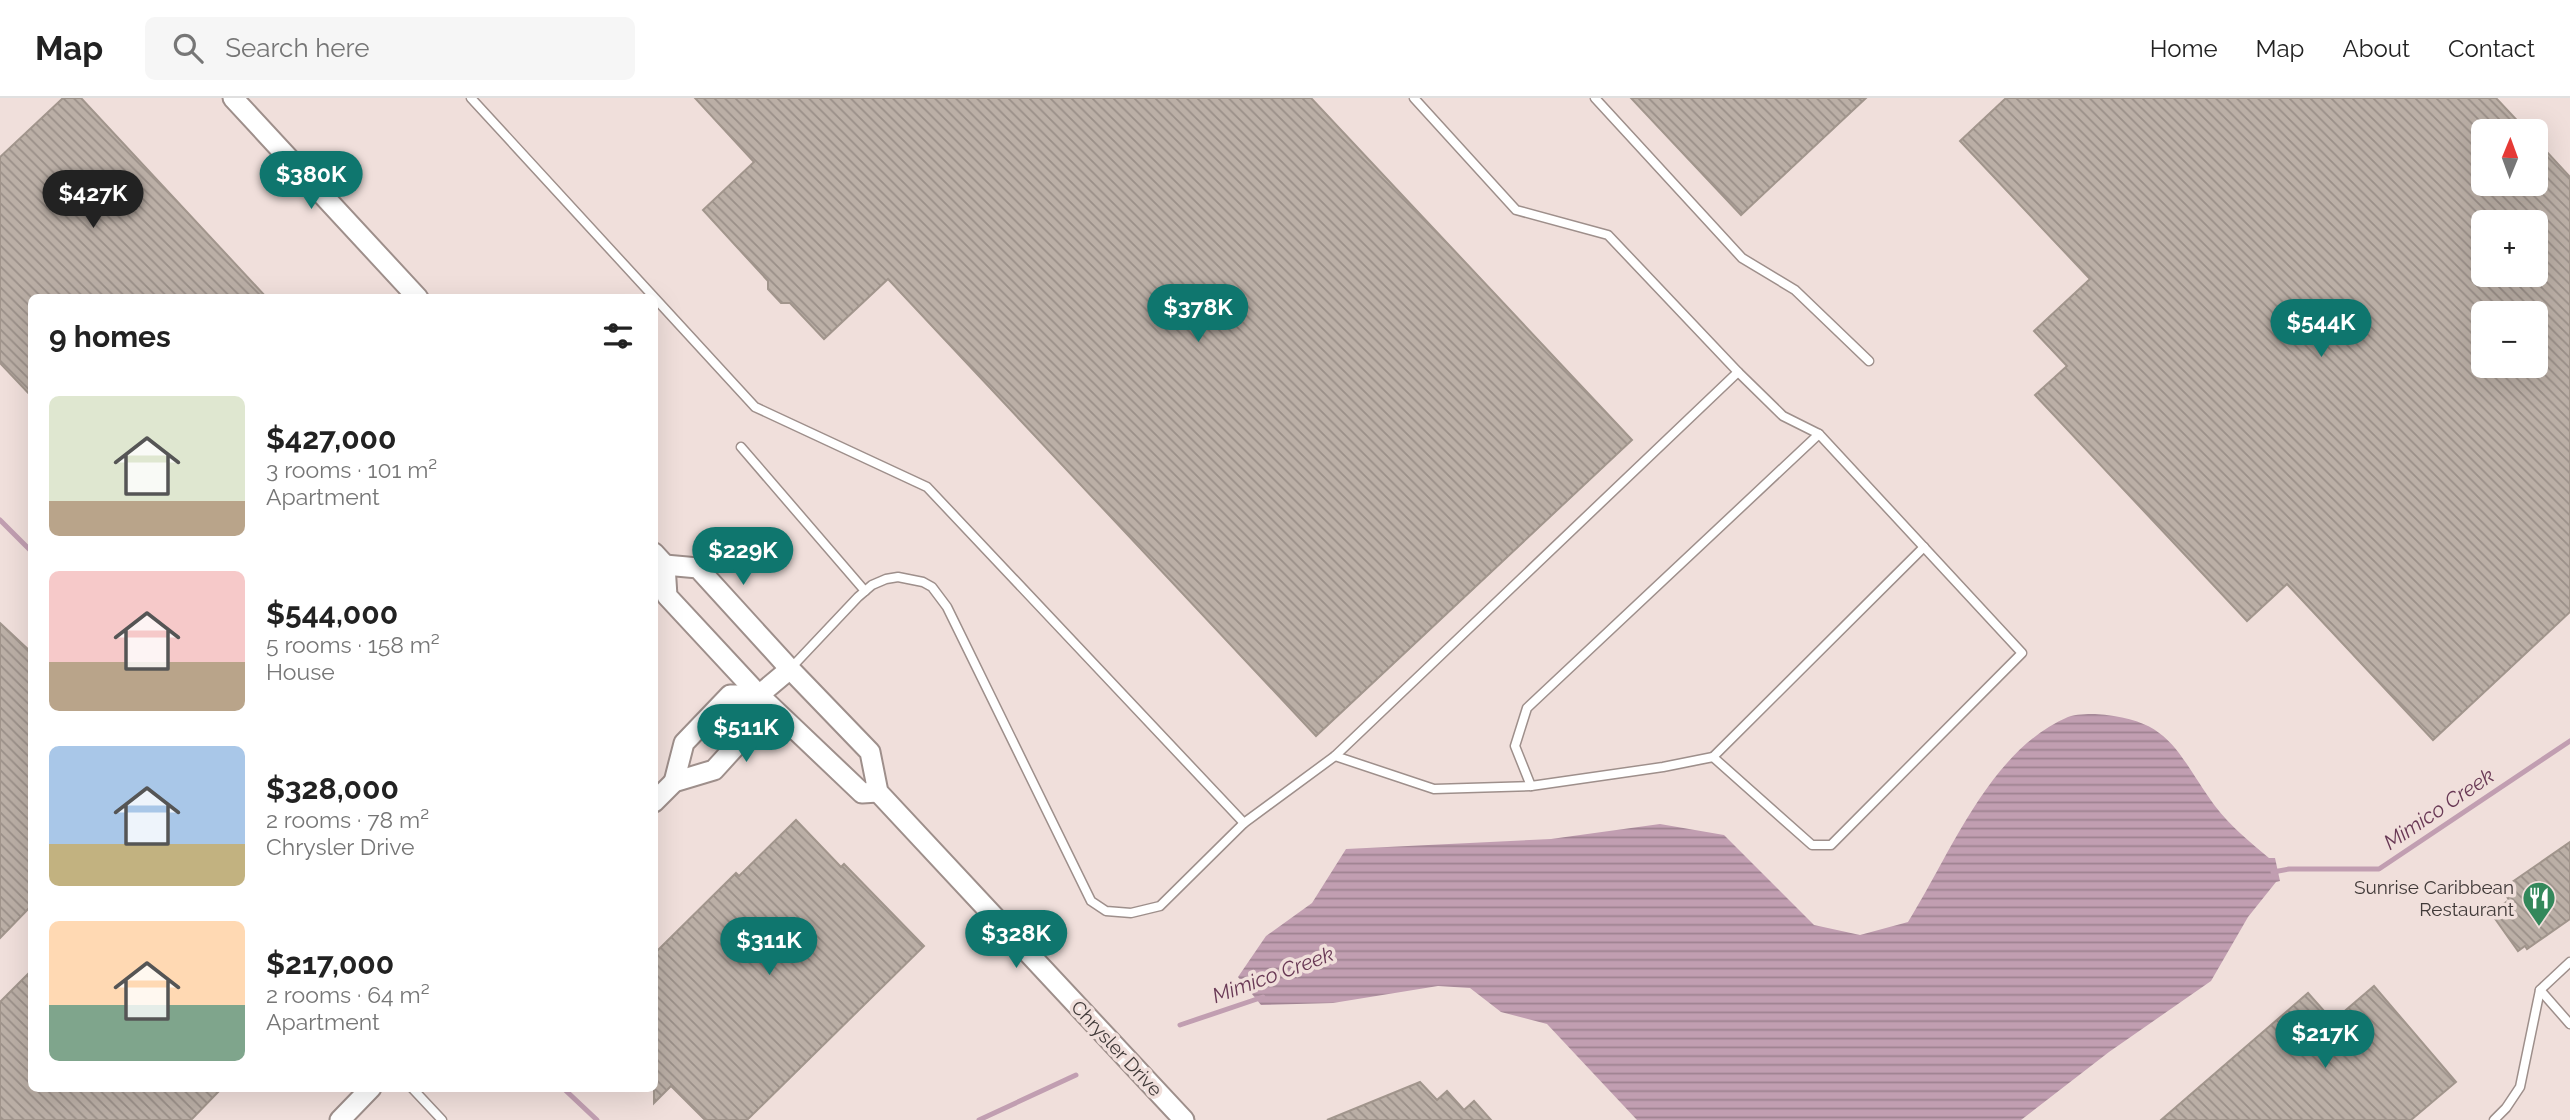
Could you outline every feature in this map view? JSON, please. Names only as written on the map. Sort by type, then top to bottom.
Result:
[{"type":"street","points":[[233,98],[414,294]]},
{"type":"street","name":"Chrysler Drive","points":[[878,792],[862,793],[759,695],[667,596],[660,559],[698,568],[870,752],[878,792],[1184,1120]]},
{"type":"street","points":[[674,782],[684,743],[730,695],[759,695],[790,669]]},
{"type":"street","points":[[658,799],[674,782],[715,769],[756,724],[759,695]]},
{"type":"street","points":[[340,1120],[367,1092]]},
{"type":"lane","points":[[471,98],[651,294]]},
{"type":"lane","points":[[1414,98],[1516,210],[1608,235],[1783,416],[1819,434],[2022,653],[1831,845],[1812,845],[1713,757]]},
{"type":"lane","points":[[1595,98],[1742,258],[1795,290],[1869,361]]},
{"type":"lane","points":[[658,301],[755,407],[927,487],[1244,823]]},
{"type":"lane","points":[[790,669],[872,585],[898,577],[923,582],[940,596],[1091,901],[1106,911],[1130,913],[1160,906],[1244,823],[1335,756],[1738,372]]},
{"type":"lane","points":[[1531,786],[1515,746],[1527,708],[1819,434]]},
{"type":"lane","points":[[741,447],[865,591]]},
{"type":"lane","points":[[1335,756],[1434,789],[1531,786],[1713,757],[1924,547]]},
{"type":"lane","points":[[2494,1120],[2520,1087],[2540,990],[2570,962]]},
{"type":"lane","points":[[2540,990],[2570,1024]]},
{"type":"lane","points":[[416,1092],[442,1120]]},
{"type":"water","points":[[2095,714],[2141,723],[2169,741],[2227,820],[2269,858],[2275,858],[2280,881],[2276,882],[2248,917],[2211,981],[2109,1052],[2021,1120],[1637,1120],[1547,1024],[1501,1012],[1470,988],[1438,986],[1333,1003],[1261,1005],[1238,977],[1266,936],[1312,903],[1346,849],[1551,839],[1660,824],[1724,835],[1814,925],[1860,935],[1908,922],[1975,806],[1994,778],[2016,753],[2040,732],[2068,717]]},
{"type":"building","points":[[63,98],[81,98],[263,294],[28,294],[28,393],[0,363],[0,157]]},
{"type":"building","points":[[695,98],[1311,98],[1632,440],[1316,736],[888,279],[824,339],[790,303],[781,303],[768,289],[768,281],[703,210],[754,162]]},
{"type":"building","points":[[1631,98],[1866,98],[1741,215]]},
{"type":"building","points":[[2006,98],[2496,98],[2516,119],[2471,119],[2471,196],[2548,196],[2548,153],[2570,177],[2570,612],[2433,740],[2287,584],[2247,621],[2035,395],[2067,366],[2034,331],[2090,279],[1960,141]]},
{"type":"building","points":[[0,623],[28,649],[28,909],[0,938]]},
{"type":"building","points":[[796,820],[841,867],[844,864],[924,946],[747,1120],[705,1120],[671,1086],[654,1103],[654,1092],[658,1092],[658,950],[736,873],[739,876]]},
{"type":"building","points":[[2570,842],[2570,919],[2527,949],[2525,946],[2518,951],[2491,913],[2509,900],[2502,889]]},
{"type":"building","points":[[28,974],[28,1092],[218,1092],[191,1120],[0,1120],[0,1002]]},
{"type":"building","points":[[2374,986],[2456,1082],[2411,1120],[2161,1120],[2308,993],[2333,1021]]},
{"type":"building","points":[[1420,1082],[1437,1100],[1447,1091],[1464,1110],[1474,1101],[1491,1120],[1327,1120]]},
{"type":"waterway","name":"Mimico Creek","points":[[0,520],[28,548]]},
{"type":"waterway","name":"Mimico Creek","points":[[2273,872],[2289,869],[2379,869],[2570,741]]},
{"type":"waterway","name":"Mimico Creek","points":[[1180,1025],[1263,997]]},
{"type":"waterway","name":"Mimico Creek","points":[[979,1120],[1076,1075]]},
{"type":"waterway","name":"Mimico Creek","points":[[567,1092],[597,1120]]},
{"type":"place","name":"Sunrise Caribbean Restaurant","points":[[2539,928]]}]
